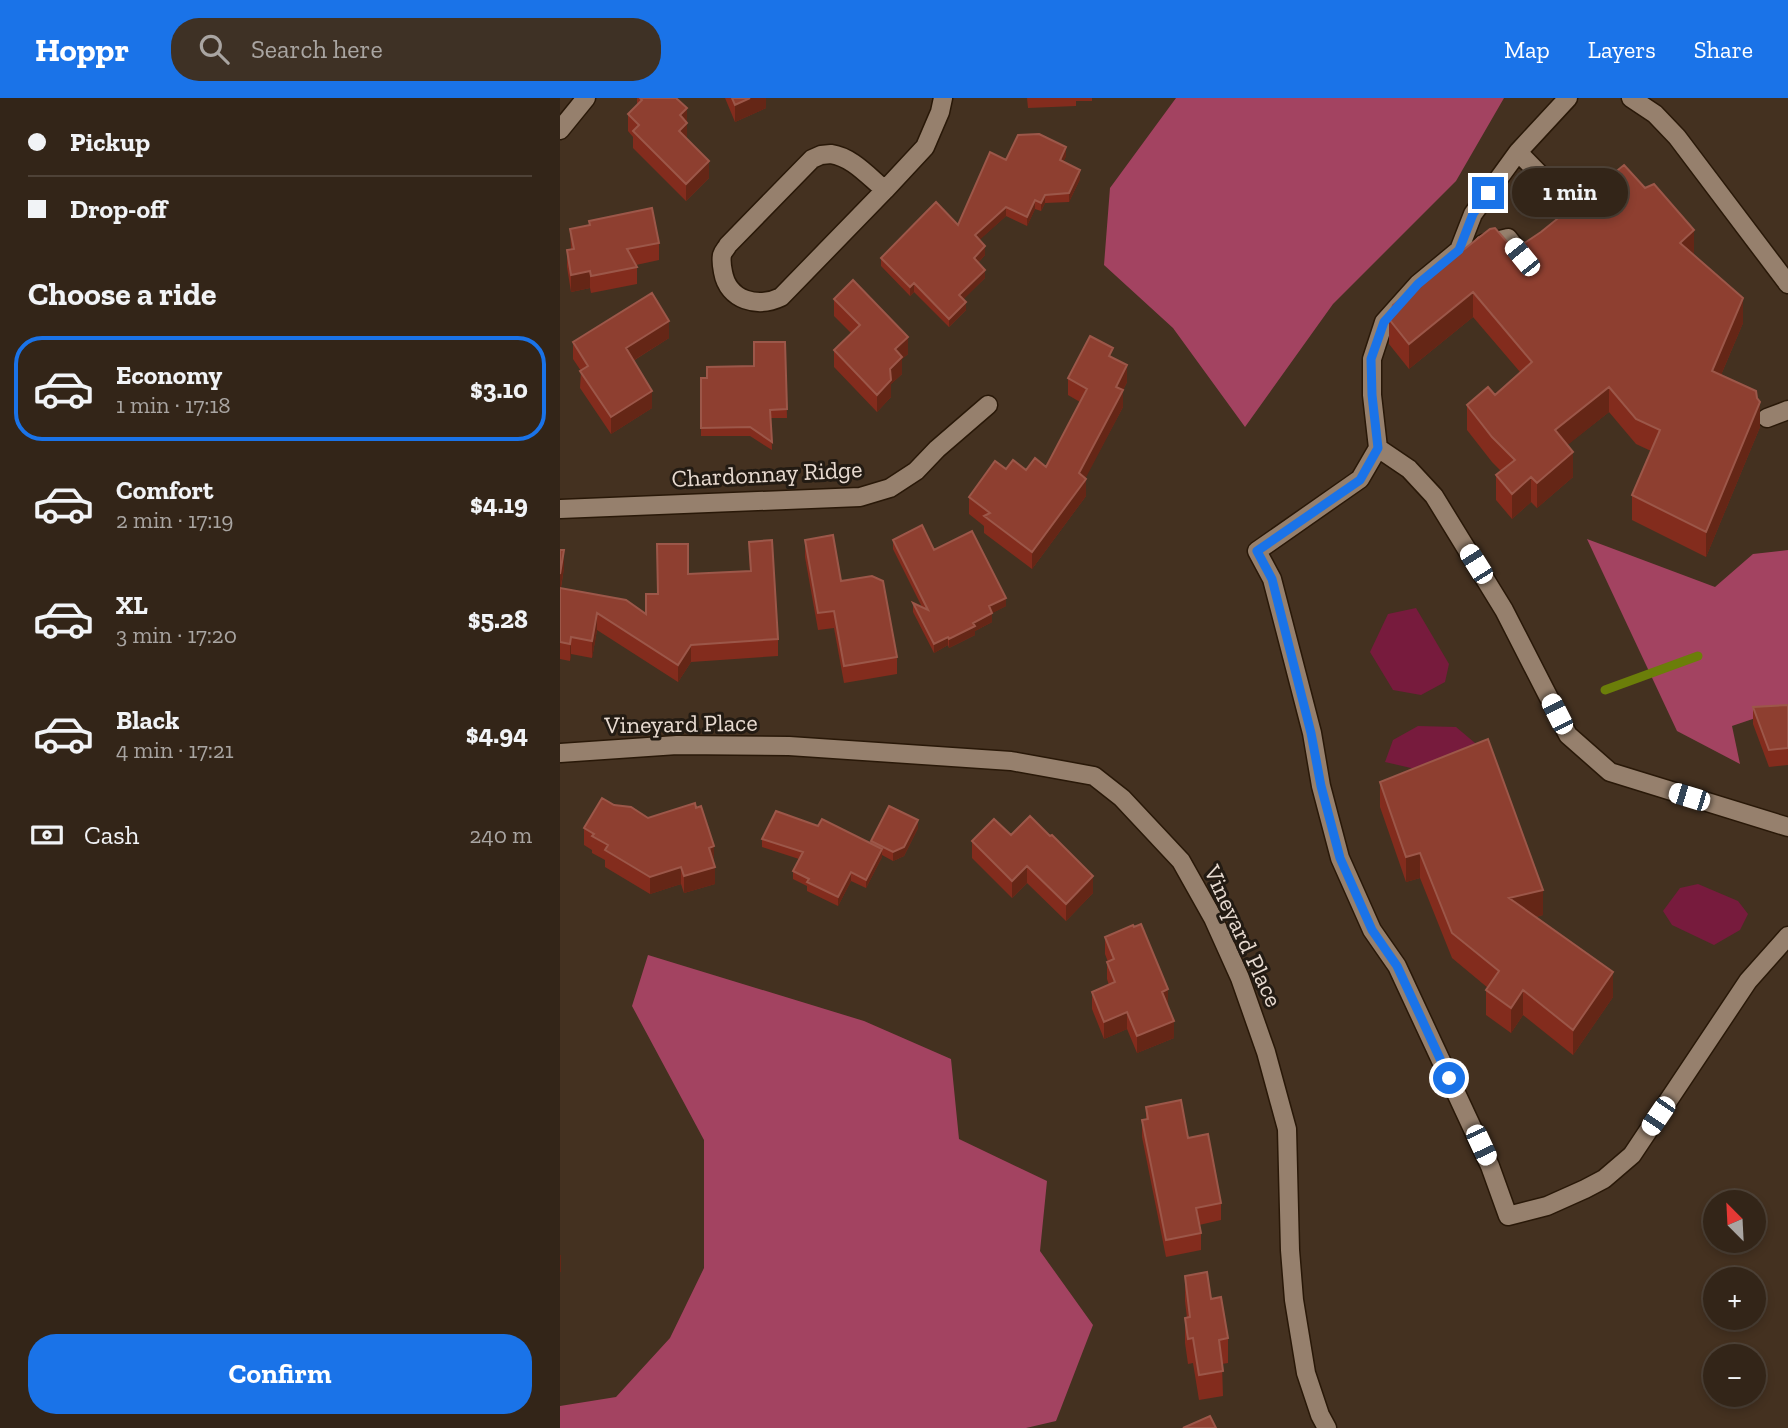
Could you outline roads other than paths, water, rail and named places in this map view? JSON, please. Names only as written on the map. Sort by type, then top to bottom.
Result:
[{"type":"street","points":[[560,130],[586,98]]},
{"type":"street","points":[[885,190],[840,155],[821,155],[812,159],[728,245],[721,256],[727,285],[742,299],[752,302],[762,303],[781,297],[885,190],[925,147],[943,98]]},
{"type":"street","points":[[1459,250],[1473,214],[1518,152],[1568,98]]},
{"type":"street","points":[[1631,98],[1655,114],[1677,137],[1788,284]]},
{"type":"street","points":[[1518,152],[1561,195]]},
{"type":"street","points":[[1522,257],[1508,238],[1459,250],[1418,284],[1384,322],[1371,359],[1378,448],[1360,480],[1257,551],[1272,579],[1340,858],[1372,930],[1397,966],[1490,1166],[1508,1216],[1548,1206],[1586,1189],[1604,1179],[1632,1155],[1748,981],[1788,936]]},
{"type":"street","name":"Chardonnay Ridge","points":[[560,509],[860,497],[890,488],[916,471],[988,405]]},
{"type":"street","points":[[1767,418],[1788,410]]},
{"type":"street","points":[[1378,448],[1409,469],[1434,496],[1504,610],[1568,734],[1610,772],[1788,827]]},
{"type":"street","name":"Vineyard Place","points":[[560,753],[677,745],[789,746],[1011,761],[1094,776],[1122,798],[1181,861],[1213,918],[1240,978],[1266,1052],[1287,1129],[1294,1300],[1306,1373],[1327,1428]]},
{"type":"waterway","points":[[1605,690],[1698,656]]}]
